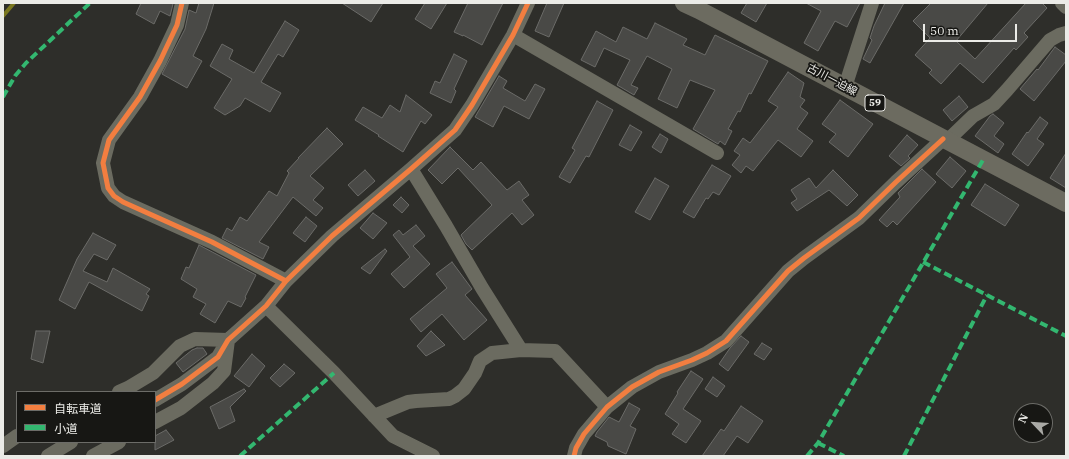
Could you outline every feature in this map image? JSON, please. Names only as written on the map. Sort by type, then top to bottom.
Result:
[{"type":"main road","name":"古川一迫線","points":[[684,3],[1066,203]]},
{"type":"street","points":[[182,3],[177,25],[160,60],[140,97],[109,140],[104,163],[108,188],[114,196],[123,202],[212,242],[286,281]]},
{"type":"street","points":[[156,399],[182,384],[218,357],[228,340],[266,306],[286,281],[332,236],[455,130],[472,105],[513,35],[528,3]]},
{"type":"street","points":[[845,87],[872,3]]},
{"type":"street","points":[[1062,3],[1066,7]]},
{"type":"street","points":[[574,456],[576,448],[584,434],[607,407],[632,387],[660,372],[707,353],[726,342],[788,271],[859,218],[896,182],[973,116],[994,104],[1050,40],[1066,33]]},
{"type":"street","points":[[513,35],[717,153]]},
{"type":"street","points":[[411,169],[521,350]]},
{"type":"street","points":[[266,306],[334,373],[393,436],[433,456]]},
{"type":"street","points":[[121,391],[153,373],[180,346],[195,339],[228,340]]},
{"type":"street","points":[[156,421],[181,408],[213,383],[224,371],[228,340]]},
{"type":"street","points":[[374,416],[408,402],[449,399],[464,389],[480,361],[492,353],[521,350],[555,351],[607,407]]},
{"type":"street","points":[[3,446],[16,437]]},
{"type":"street","points":[[48,456],[69,443]]},
{"type":"street","points":[[93,456],[116,443]]},
{"type":"building","points":[[141,3],[173,4],[170,16],[160,11],[154,24],[136,14]]},
{"type":"building","points":[[199,3],[214,3],[206,29],[193,56],[202,61],[187,88],[162,74],[185,29],[189,10],[196,13]]},
{"type":"building","points":[[342,3],[383,3],[371,22]]},
{"type":"building","points":[[425,3],[447,3],[431,29],[415,19]]},
{"type":"building","points":[[468,3],[503,3],[482,45],[454,32]]},
{"type":"building","points":[[547,3],[564,3],[549,37],[535,31]]},
{"type":"building","points":[[747,3],[767,3],[756,22],[741,13]]},
{"type":"building","points":[[806,3],[860,3],[847,27],[835,21],[818,51],[804,43],[821,11]]},
{"type":"building","points":[[885,3],[904,3],[870,63],[863,59],[872,40],[870,38],[874,26]]},
{"type":"building","points":[[931,3],[988,3],[956,41],[975,59],[1026,3],[1042,3],[1047,8],[1024,33],[1028,37],[1016,50],[1014,48],[983,83],[960,63],[941,84],[929,73],[932,70],[915,55],[930,38],[913,21]]},
{"type":"building","points":[[285,21],[299,30],[283,57],[278,54],[261,82],[281,93],[270,112],[245,98],[240,106],[225,115],[214,108],[232,79],[210,66],[222,44],[233,50],[229,59],[254,73]]},
{"type":"building","points":[[655,23],[687,39],[683,45],[705,55],[715,35],[768,61],[751,94],[749,93],[740,112],[738,111],[728,129],[732,131],[725,145],[720,141],[718,144],[693,129],[715,90],[690,80],[677,108],[658,99],[672,69],[647,56],[631,85],[638,88],[634,95],[617,85],[630,60],[604,48],[595,67],[581,60],[596,31],[616,42],[623,27],[647,39]]},
{"type":"building","points":[[1055,47],[1066,55],[1066,61],[1034,101],[1020,89],[1037,69],[1038,70]]},
{"type":"building","points":[[454,54],[467,61],[454,89],[456,91],[451,103],[430,93],[435,81],[440,83]]},
{"type":"building","points":[[788,72],[804,83],[800,97],[805,100],[800,107],[808,113],[797,129],[813,141],[801,157],[778,140],[753,171],[746,166],[741,173],[732,165],[740,155],[734,151],[743,138],[750,143],[778,107],[768,101]]},
{"type":"building","points":[[499,76],[507,81],[503,88],[525,101],[535,84],[545,89],[529,119],[504,106],[493,127],[475,117]]},
{"type":"building","points":[[406,95],[432,115],[425,124],[421,121],[403,152],[355,120],[363,107],[382,118],[390,105],[400,112]]},
{"type":"building","points":[[959,96],[968,107],[952,121],[943,110]]},
{"type":"building","points":[[840,100],[873,124],[848,157],[829,142],[836,134],[822,124]]},
{"type":"building","points":[[597,101],[613,110],[589,157],[586,156],[570,183],[559,177],[575,150],[572,148]]},
{"type":"building","points":[[993,114],[1004,123],[994,136],[1004,144],[998,153],[975,136]]},
{"type":"building","points":[[1040,117],[1048,123],[1037,139],[1044,144],[1028,166],[1012,154],[1027,132],[1028,133]]},
{"type":"building","points":[[630,125],[642,132],[631,151],[619,145]]},
{"type":"building","points":[[327,128],[343,144],[310,176],[324,188],[313,200],[323,208],[316,216],[293,197],[259,242],[269,247],[263,259],[222,238],[227,228],[232,231],[240,217],[247,221],[269,191],[277,196],[289,173],[287,171]]},
{"type":"building","points":[[660,134],[668,139],[661,153],[652,147]]},
{"type":"building","points":[[907,135],[918,145],[908,156],[910,158],[901,166],[889,156]]},
{"type":"building","points":[[450,147],[473,170],[481,162],[507,190],[519,181],[529,195],[522,200],[534,215],[522,225],[512,213],[472,250],[466,244],[461,235],[492,205],[458,168],[442,184],[428,170]]},
{"type":"building","points":[[1066,153],[1066,188],[1050,178]]},
{"type":"building","points":[[950,157],[966,171],[952,188],[936,174]]},
{"type":"building","points":[[712,165],[731,176],[719,195],[713,192],[708,199],[706,198],[694,218],[683,212]]},
{"type":"building","points":[[922,169],[936,182],[897,225],[893,221],[887,227],[879,220],[900,197],[898,193]]},
{"type":"building","points":[[365,170],[375,181],[358,196],[348,185]]},
{"type":"building","points":[[833,170],[858,195],[847,206],[829,190],[797,211],[791,203],[797,199],[791,190],[809,178],[816,188]]},
{"type":"building","points":[[655,178],[669,186],[650,220],[635,212]]},
{"type":"building","points":[[985,184],[1019,205],[1005,226],[971,205]]},
{"type":"building","points":[[401,197],[409,205],[402,213],[393,205]]},
{"type":"building","points":[[373,213],[387,223],[373,239],[360,228]]},
{"type":"building","points":[[306,217],[317,226],[305,242],[293,233]]},
{"type":"building","points":[[416,225],[425,236],[413,246],[430,264],[404,288],[391,274],[410,257],[393,235],[399,230],[403,235]]},
{"type":"building","points":[[93,233],[116,245],[107,260],[94,254],[83,271],[107,282],[113,268],[150,289],[146,294],[149,296],[142,311],[89,282],[75,309],[59,300],[77,259]]},
{"type":"building","points":[[199,245],[256,275],[241,307],[228,301],[215,323],[200,314],[206,304],[193,297],[197,289],[181,279],[186,267],[189,268]]},
{"type":"building","points":[[385,249],[387,251],[370,274],[361,268]]},
{"type":"building","points":[[452,262],[472,289],[465,295],[487,320],[464,340],[442,314],[421,332],[410,319],[447,288],[436,274]]},
{"type":"building","points":[[36,331],[50,331],[43,363],[31,359]]},
{"type":"building","points":[[431,331],[445,345],[426,356],[417,346]]},
{"type":"building","points":[[741,336],[749,342],[728,371],[719,364],[730,348]]},
{"type":"building","points":[[762,343],[772,349],[764,360],[754,354]]},
{"type":"building","points":[[203,348],[207,354],[183,372],[176,363],[192,350]]},
{"type":"building","points":[[252,354],[265,366],[249,387],[234,376]]},
{"type":"building","points":[[284,364],[295,373],[280,387],[270,378]]},
{"type":"building","points":[[691,371],[703,379],[683,409],[701,421],[686,443],[672,434],[679,424],[665,414]]},
{"type":"building","points":[[713,377],[725,386],[717,397],[705,389]]},
{"type":"building","points":[[244,389],[246,391],[230,407],[235,421],[219,429],[210,407]]},
{"type":"building","points":[[629,403],[640,409],[630,426],[636,429],[626,454],[608,446],[607,442],[595,436],[609,417],[619,422]]},
{"type":"building","points":[[741,406],[763,421],[748,443],[737,436],[723,456],[702,456],[721,429],[724,431]]},
{"type":"building","points":[[166,430],[174,440],[155,450],[156,435]]},
{"type":"waterway","points":[[3,16],[14,3]]},
{"type":"marked path","points":[[3,97],[15,76],[26,63],[90,3]]},
{"type":"marked path","points":[[807,456],[818,443],[983,160]]},
{"type":"marked path","points":[[923,262],[1066,336]]},
{"type":"marked path","points":[[904,456],[987,295]]},
{"type":"marked path","points":[[240,456],[334,373]]},
{"type":"marked path","points":[[818,443],[844,456]]},
{"type":"cycle path","points":[[182,3],[177,25],[160,61],[140,97],[109,140],[103,163],[108,188],[114,196],[123,202],[212,242],[286,281]]},
{"type":"cycle path","points":[[156,399],[182,384],[218,357],[228,340],[266,306],[286,281],[332,236],[455,130],[472,105],[513,35],[528,3]]},
{"type":"cycle path","points":[[574,456],[576,448],[584,434],[607,407],[632,387],[659,372],[692,360],[707,353],[726,341],[788,271],[859,218],[943,139]]}]
